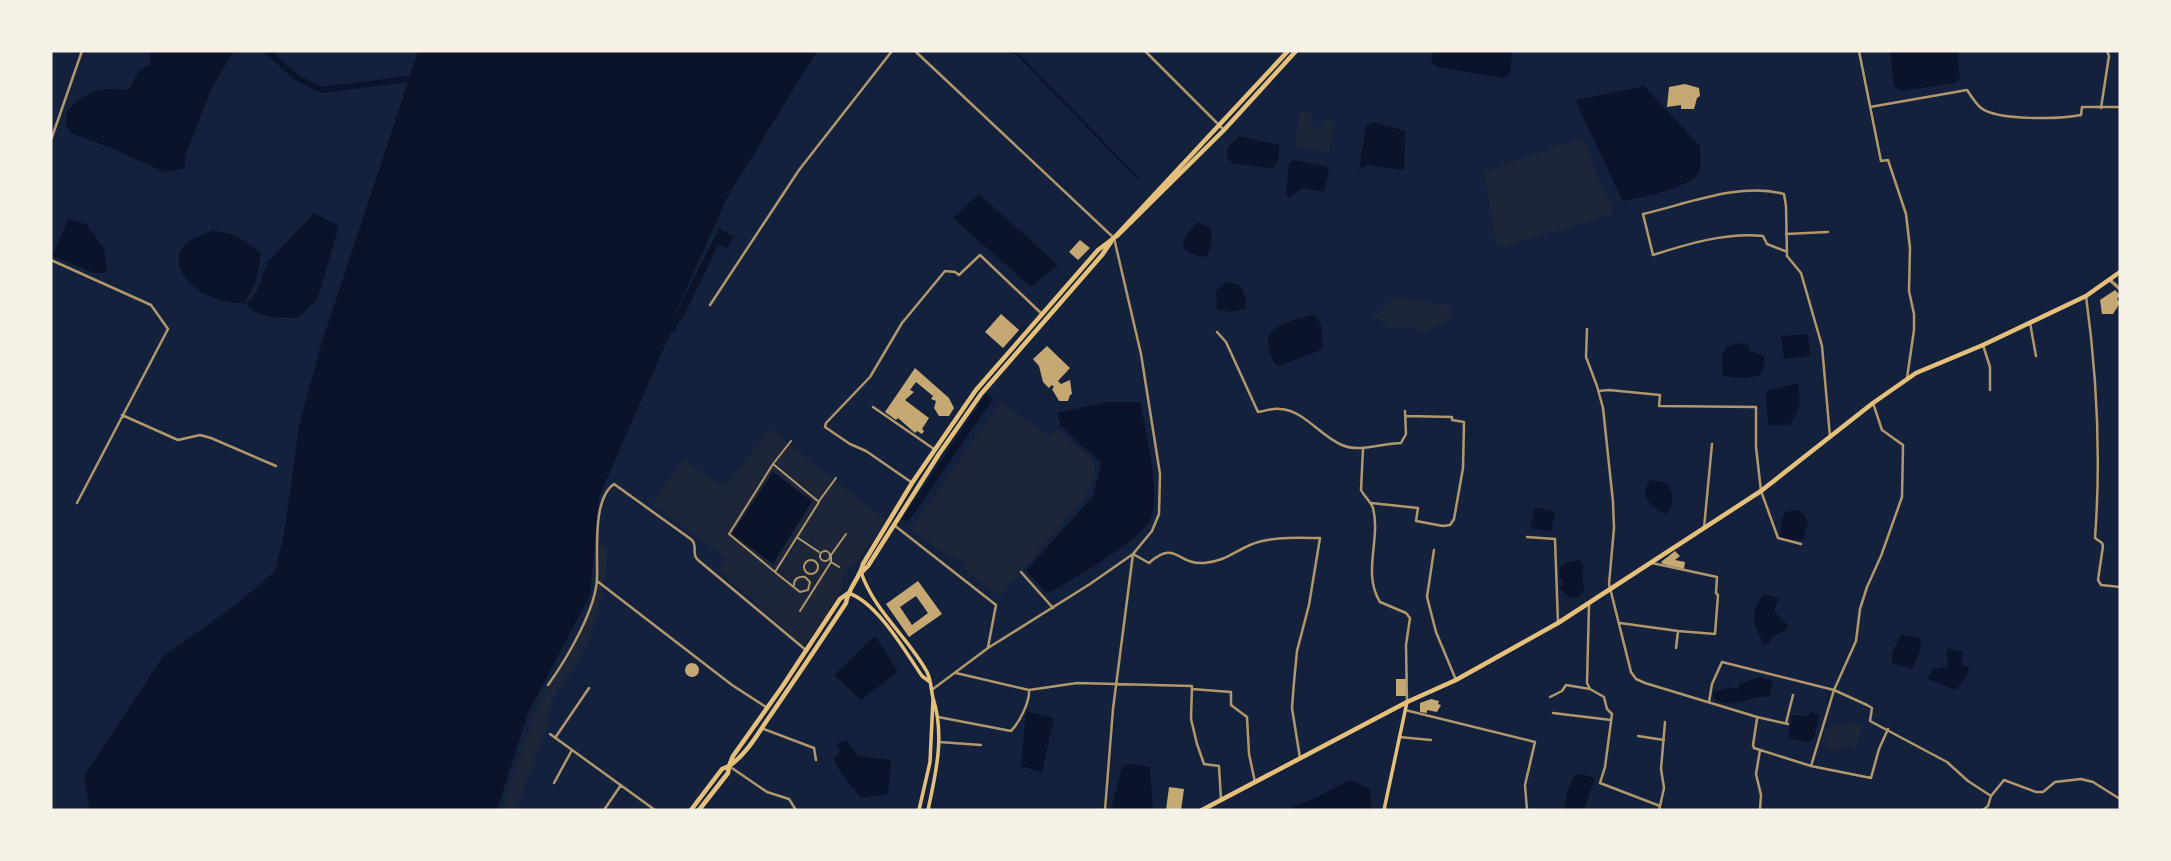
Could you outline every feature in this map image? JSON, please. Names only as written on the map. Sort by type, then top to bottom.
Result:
[{"type":"main road","points":[[1222,128],[1289,51]]},
{"type":"main road","points":[[928,810],[939,742],[938,717],[929,674],[874,600],[861,572],[863,564],[934,449],[986,377],[1098,250],[1122,233],[1296,51]]},
{"type":"main road","points":[[691,810],[722,769],[738,760],[761,729],[846,603],[848,593],[861,572],[868,566],[939,454],[981,394],[1114,238]]},
{"type":"main road","points":[[1202,810],[1407,702],[1456,680],[1589,605],[1761,491],[1907,378],[2086,296],[2111,281],[2120,272]]},
{"type":"main road","points":[[699,810],[728,773],[733,756],[807,651],[840,598],[848,593]]},
{"type":"main road","points":[[848,593],[857,596],[878,616],[922,676],[930,682]]},
{"type":"main road","points":[[919,810],[930,762],[933,697]]},
{"type":"main road","points":[[1384,810],[1407,702]]},
{"type":"street","points":[[51,140],[82,51]]},
{"type":"street","points":[[709,304],[799,170],[892,51]]},
{"type":"street","points":[[915,51],[1114,238],[1141,354],[1160,474],[1159,514],[1152,531],[1133,554],[988,648],[932,690]]},
{"type":"street","points":[[1145,51],[1222,128]]},
{"type":"street","points":[[1859,51],[1881,161],[1888,160],[1906,214],[1910,248],[1909,291],[1914,314],[1907,378]]},
{"type":"street","points":[[2101,108],[2109,55],[2107,51]]},
{"type":"street","points":[[1870,107],[1967,90],[1981,108],[2018,117],[2064,118],[2081,115],[2082,107],[2120,107]]},
{"type":"street","points":[[1785,251],[1768,244],[1763,236],[1744,234],[1653,255],[1643,214],[1726,194],[1772,191],[1784,194],[1785,251],[1801,273],[1822,346],[1830,437]]},
{"type":"street","points":[[1786,234],[1828,232]]},
{"type":"street","points":[[912,483],[825,427],[870,377],[902,323],[945,271],[959,275],[980,255],[1041,314]]},
{"type":"street","points":[[51,260],[151,305],[168,329],[76,503]]},
{"type":"street","points":[[2111,281],[2120,289]]},
{"type":"street","points":[[2086,296],[2092,334],[2098,440],[2095,538],[2102,542],[2103,546],[2098,580],[2101,585],[2120,587]]},
{"type":"street","points":[[2030,323],[2036,356]]},
{"type":"street","points":[[1587,329],[1586,357],[1603,408],[1613,502],[1614,528],[1609,584],[1631,672],[1636,679],[1757,718],[1787,723],[1793,695]]},
{"type":"street","points":[[1217,332],[1226,342],[1258,412],[1280,409],[1290,411],[1340,445],[1363,449],[1387,442],[1401,443],[1406,434],[1405,411]]},
{"type":"street","points":[[1983,345],[1990,367],[1990,390]]},
{"type":"street","points":[[1599,391],[1660,395],[1660,406],[1756,407],[1756,447],[1761,491],[1778,538],[1801,544]]},
{"type":"street","points":[[1811,766],[1834,690],[1856,641],[1862,601],[1881,556],[1903,488],[1903,445],[1882,430],[1873,403]]},
{"type":"street","points":[[873,407],[934,449]]},
{"type":"street","points":[[121,415],[178,440],[200,435],[211,438],[276,467]]},
{"type":"street","points":[[1371,503],[1418,508],[1416,521],[1443,526],[1450,525],[1454,519],[1463,468],[1464,422],[1452,420],[1452,417],[1405,416]]},
{"type":"street","points":[[791,441],[773,464],[729,534],[800,592],[808,590],[810,582],[802,576]]},
{"type":"street","points":[[1704,528],[1712,444]]},
{"type":"street","points":[[1363,449],[1361,490],[1371,503],[1374,527],[1372,569],[1377,598],[1385,606],[1406,613],[1410,618],[1406,645],[1407,702]]},
{"type":"street","points":[[773,464],[819,502]]},
{"type":"street","points":[[775,572],[836,478]]},
{"type":"street","points":[[548,685],[578,636],[593,600],[597,581],[597,539],[601,504],[608,488],[614,484],[692,540],[695,545],[694,554],[698,560],[807,651]]},
{"type":"street","points":[[894,525],[996,605],[988,648]]},
{"type":"street","points":[[800,611],[846,534]]},
{"type":"street","points":[[796,537],[820,553],[821,559],[839,567]]},
{"type":"street","points":[[1527,537],[1555,540],[1558,623]]},
{"type":"street","points":[[1133,554],[1150,564],[1162,553],[1168,552],[1200,564],[1227,559],[1248,546],[1261,542],[1286,538],[1320,538],[1309,605],[1297,651],[1294,682],[1292,709],[1301,759]]},
{"type":"street","points":[[1434,550],[1427,597],[1436,632],[1456,680]]},
{"type":"street","points":[[820,553],[826,551],[831,556]]},
{"type":"street","points":[[1105,810],[1116,685],[1133,554]]},
{"type":"street","points":[[794,585],[795,580],[802,576],[805,565],[811,561],[817,564],[817,571]]},
{"type":"street","points":[[1620,623],[1715,634],[1717,577],[1652,563]]},
{"type":"street","points":[[805,570],[810,574],[817,571]]},
{"type":"street","points":[[817,571],[823,575]]},
{"type":"street","points":[[1021,572],[1053,608]]},
{"type":"street","points":[[597,581],[732,685],[768,708]]},
{"type":"street","points":[[1589,605],[1586,675],[1590,689]]},
{"type":"street","points":[[1676,648],[1678,631]]},
{"type":"street","points":[[1709,702],[1712,684],[1722,662],[1834,690],[1872,708],[1870,722],[1947,762],[1968,781],[1991,796]]},
{"type":"street","points":[[955,673],[1029,690],[1077,683],[1192,686],[1192,689],[1231,692],[1231,705],[1247,717],[1249,754],[1255,782]]},
{"type":"street","points":[[1550,697],[1562,691],[1566,685],[1590,689],[1604,697],[1607,709],[1612,714],[1601,783],[1660,808],[1664,790],[1661,769],[1665,722]]},
{"type":"street","points":[[555,738],[589,688]]},
{"type":"street","points":[[1192,689],[1191,719],[1197,744],[1204,764],[1219,766],[1221,800]]},
{"type":"street","points":[[938,717],[1011,731],[1018,724],[1030,700],[1029,690]]},
{"type":"street","points":[[1405,710],[1535,742],[1525,785],[1527,810]]},
{"type":"street","points":[[1553,713],[1611,720]]},
{"type":"street","points":[[1757,718],[1753,745],[1755,748],[1811,766],[1871,778],[1888,729]]},
{"type":"street","points":[[761,729],[814,748],[816,760]]},
{"type":"street","points":[[550,734],[655,810]]},
{"type":"street","points":[[1638,736],[1664,740]]},
{"type":"street","points":[[1399,737],[1431,740]]},
{"type":"street","points":[[939,742],[981,746]]},
{"type":"street","points":[[554,783],[572,750]]},
{"type":"street","points":[[1760,750],[1756,774],[1762,794],[1760,810]]},
{"type":"street","points":[[729,766],[767,792],[789,799],[796,810]]},
{"type":"street","points":[[1983,810],[2004,780],[2043,792],[2055,782],[2081,779],[2093,782],[2120,799]]},
{"type":"street","points":[[604,810],[621,785]]},
{"type":"shaded area","points":[[148,51],[234,51],[211,89],[185,157],[185,168],[164,172],[73,134],[66,126],[67,111],[81,98],[101,90],[128,90],[139,71],[150,64],[151,54]]},
{"type":"shaded area","points":[[418,51],[817,51],[728,196],[668,329],[719,228],[734,237],[727,248],[718,245],[682,320],[675,332],[669,330],[671,332],[599,497],[590,595],[528,713],[497,810],[90,810],[84,776],[163,656],[236,605],[275,571],[284,535],[299,426],[321,345]]},
{"type":"shaded area","points":[[1434,51],[1512,51],[1510,73],[1503,78],[1437,67],[1431,62]]},
{"type":"shaded area","points":[[1890,51],[1957,51],[1960,78],[1954,83],[1901,91],[1894,86]]},
{"type":"shaded area","points":[[1644,86],[1700,146],[1700,168],[1693,179],[1684,184],[1623,201],[1577,100]]},
{"type":"shaded area","points":[[1300,112],[1312,113],[1310,126],[1322,128],[1324,118],[1334,120],[1329,152],[1295,147]]},
{"type":"shaded area","points":[[1374,122],[1405,131],[1404,170],[1367,165],[1359,170],[1366,126]]},
{"type":"shaded area","points":[[1239,136],[1279,145],[1279,157],[1273,168],[1233,164],[1226,156],[1229,146]]},
{"type":"shaded area","points":[[1582,139],[1614,214],[1497,248],[1484,172]]},
{"type":"shaded area","points":[[1295,160],[1327,167],[1329,172],[1323,192],[1304,188],[1289,197],[1286,195],[1289,163]]},
{"type":"shaded area","points":[[979,194],[1058,265],[1031,287],[953,218]]},
{"type":"shaded area","points":[[314,213],[339,226],[317,300],[298,318],[270,317],[258,313],[246,304],[256,293],[268,262]]},
{"type":"shaded area","points":[[68,220],[86,224],[104,248],[107,273],[95,273],[52,256]]},
{"type":"shaded area","points":[[1198,222],[1211,228],[1211,243],[1206,257],[1189,253],[1184,245],[1187,235]]},
{"type":"shaded area","points":[[212,231],[238,237],[261,254],[256,282],[244,303],[226,302],[209,296],[194,287],[184,276],[179,263],[181,251],[192,240]]},
{"type":"shaded area","points":[[1226,282],[1240,285],[1246,300],[1245,309],[1230,312],[1217,309],[1216,291]]},
{"type":"shaded area","points":[[1393,298],[1448,305],[1453,318],[1423,332],[1409,328],[1390,329],[1378,318],[1370,322]]},
{"type":"shaded area","points":[[1315,315],[1321,325],[1323,349],[1279,366],[1275,364],[1268,342],[1274,329]]},
{"type":"shaded area","points":[[1808,334],[1810,356],[1784,359],[1781,336]]},
{"type":"shaded area","points":[[1739,343],[1748,345],[1750,351],[1764,356],[1765,364],[1759,376],[1723,376],[1722,356],[1726,347]]},
{"type":"shaded area","points":[[1798,383],[1799,405],[1793,420],[1789,425],[1768,425],[1766,391]]},
{"type":"shaded area","points":[[986,394],[993,399],[908,522],[902,519]]},
{"type":"shaded area","points":[[1107,402],[1140,402],[1153,480],[1153,510],[1150,520],[1120,549],[1053,591],[1046,592],[1026,571],[1093,496],[1101,463],[1061,426],[1057,413]]},
{"type":"shaded area","points":[[1001,403],[1050,437],[1056,429],[1094,461],[1095,469],[1087,494],[1000,596],[964,569],[967,565],[953,555],[950,558],[911,529]]},
{"type":"shaded area","points":[[770,429],[886,521],[857,563],[849,567],[842,578],[843,587],[815,632],[803,645],[719,570],[726,558],[652,504],[684,460],[725,488]]},
{"type":"shaded area","points":[[773,472],[812,501],[773,564],[732,534]]},
{"type":"shaded area","points":[[1651,480],[1663,482],[1672,493],[1671,507],[1665,514],[1655,508],[1646,496],[1645,491]]},
{"type":"shaded area","points":[[1535,507],[1555,512],[1551,531],[1530,528]]},
{"type":"shaded area","points":[[1785,512],[1803,512],[1808,522],[1803,540],[1784,540],[1780,536],[1782,519]]},
{"type":"shaded area","points":[[600,543],[608,550],[607,561],[600,602],[588,642],[551,704],[547,725],[516,810],[502,810],[543,695],[563,664],[587,617],[595,589]]},
{"type":"shaded area","points":[[1580,560],[1584,568],[1584,590],[1578,597],[1572,598],[1559,587],[1563,586],[1562,579],[1559,578],[1560,567]]},
{"type":"shaded area","points":[[1764,594],[1779,598],[1774,611],[1788,625],[1785,631],[1772,636],[1769,644],[1764,644],[1754,619],[1756,607]]},
{"type":"shaded area","points":[[1901,634],[1922,639],[1912,669],[1892,663],[1892,653]]},
{"type":"shaded area","points":[[875,636],[898,672],[861,700],[834,675]]},
{"type":"shaded area","points":[[1948,648],[1963,652],[1961,664],[1969,668],[1968,674],[1956,690],[1928,678],[1933,669],[1948,667]]},
{"type":"shaded area","points":[[1761,677],[1773,681],[1769,697],[1726,703],[1713,697],[1714,692],[1730,687],[1739,689],[1740,683]]},
{"type":"shaded area","points":[[1026,711],[1054,718],[1042,772],[1021,766]]},
{"type":"shaded area","points":[[1812,712],[1819,715],[1814,738],[1808,742],[1788,738],[1792,715],[1807,716]]},
{"type":"shaded area","points":[[1847,722],[1862,725],[1856,749],[1842,745],[1841,751],[1826,748],[1828,737],[1823,740],[1829,725],[1846,726]]},
{"type":"shaded area","points":[[846,740],[859,756],[891,760],[888,794],[861,798],[839,770],[834,759],[841,751],[836,744]]},
{"type":"shaded area","points":[[1127,764],[1150,767],[1153,810],[1111,810],[1122,768]]},
{"type":"shaded area","points":[[1575,775],[1595,778],[1584,810],[1564,810],[1568,790]]},
{"type":"shaded area","points":[[1350,780],[1370,789],[1372,810],[1293,810],[1293,806]]},
{"type":"building","points":[[1685,84],[1699,88],[1700,96],[1694,109],[1681,109],[1681,105],[1667,107],[1669,87]]},
{"type":"building","points":[[1080,240],[1090,248],[1078,260],[1069,252]]},
{"type":"building","points":[[2115,290],[2120,295],[2117,299],[2120,303],[2113,314],[2102,314],[2100,300]]},
{"type":"building","points":[[1001,314],[1019,330],[1003,348],[985,332]]},
{"type":"building","points":[[1047,346],[1070,368],[1058,381],[1061,384],[1070,380],[1072,394],[1068,401],[1059,401],[1052,389],[1054,387],[1052,385],[1049,388],[1043,382],[1039,366],[1033,359]]},
{"type":"building","points":[[915,368],[949,398],[954,408],[949,416],[939,416],[934,408],[936,401],[931,399],[933,396],[916,382],[910,390],[914,392],[905,400],[929,418],[922,434],[917,431],[915,433],[898,418],[896,420],[885,412]]},
{"type":"building","points":[[1675,551],[1680,556],[1675,560],[1685,562],[1684,569],[1661,562]]},
{"type":"building","points":[[918,581],[942,614],[909,637],[886,604]],"holes":[[[916,596],[928,613],[912,625],[900,607]]]},
{"type":"building","points":[[692,663],[697,665],[697,675],[692,677],[687,675],[685,670],[687,665]]},
{"type":"building","points":[[1396,679],[1407,679],[1407,696],[1396,696]]},
{"type":"building","points":[[1431,699],[1439,701],[1438,704],[1441,705],[1437,712],[1420,712],[1420,703]]},
{"type":"building","points":[[1169,787],[1184,789],[1181,810],[1166,810]]},
{"type":"waterway","points":[[267,51],[296,77],[322,90],[408,79]]},
{"type":"waterway","points":[[1014,51],[1138,178]]}]
